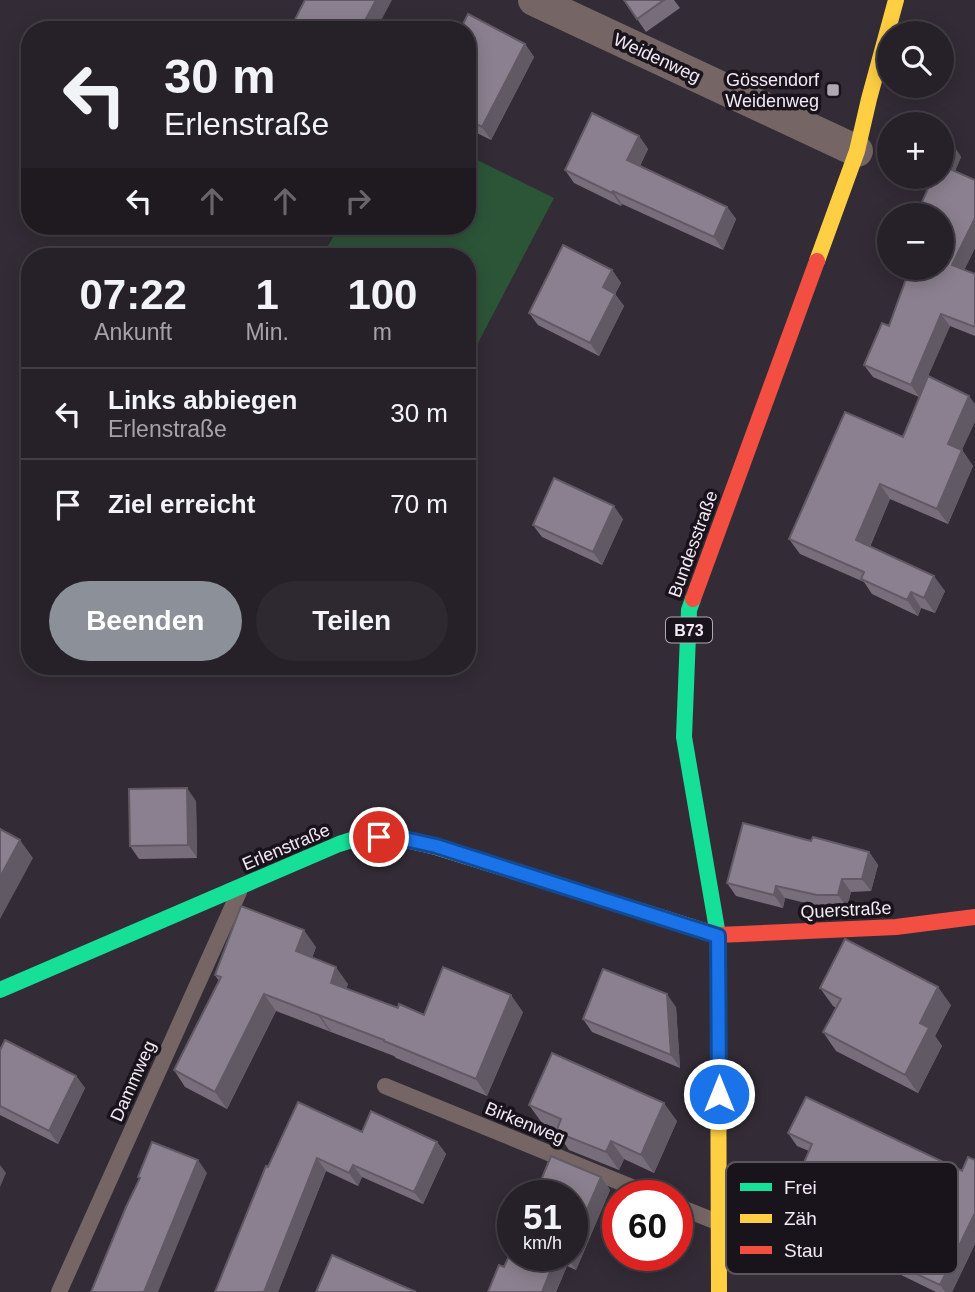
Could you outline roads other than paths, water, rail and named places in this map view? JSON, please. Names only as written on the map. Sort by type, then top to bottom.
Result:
[{"type":"main road","name":"Bundesstraße","points":[[719,1292],[718,936],[684,737],[689,610],[857,151],[896,0]]},
{"type":"main road","name":"Erlenstraße","points":[[0,990],[300,860],[365,837],[409,840],[436,846],[718,936]]},
{"type":"main road","name":"Querstraße","points":[[718,936],[896,927],[975,917]]},
{"type":"street","name":"Weidenweg","points":[[534,0],[857,151]]},
{"type":"lane","name":"Dammweg","points":[[59,1292],[242,886]]},
{"type":"lane","name":"Birkenweg","points":[[385,1086],[614,1180]]},
{"type":"lane","points":[[693,1212],[719,1223]]},
{"type":"place","name":"Gössendorf Weidenweg","points":[[833,90]]}]
